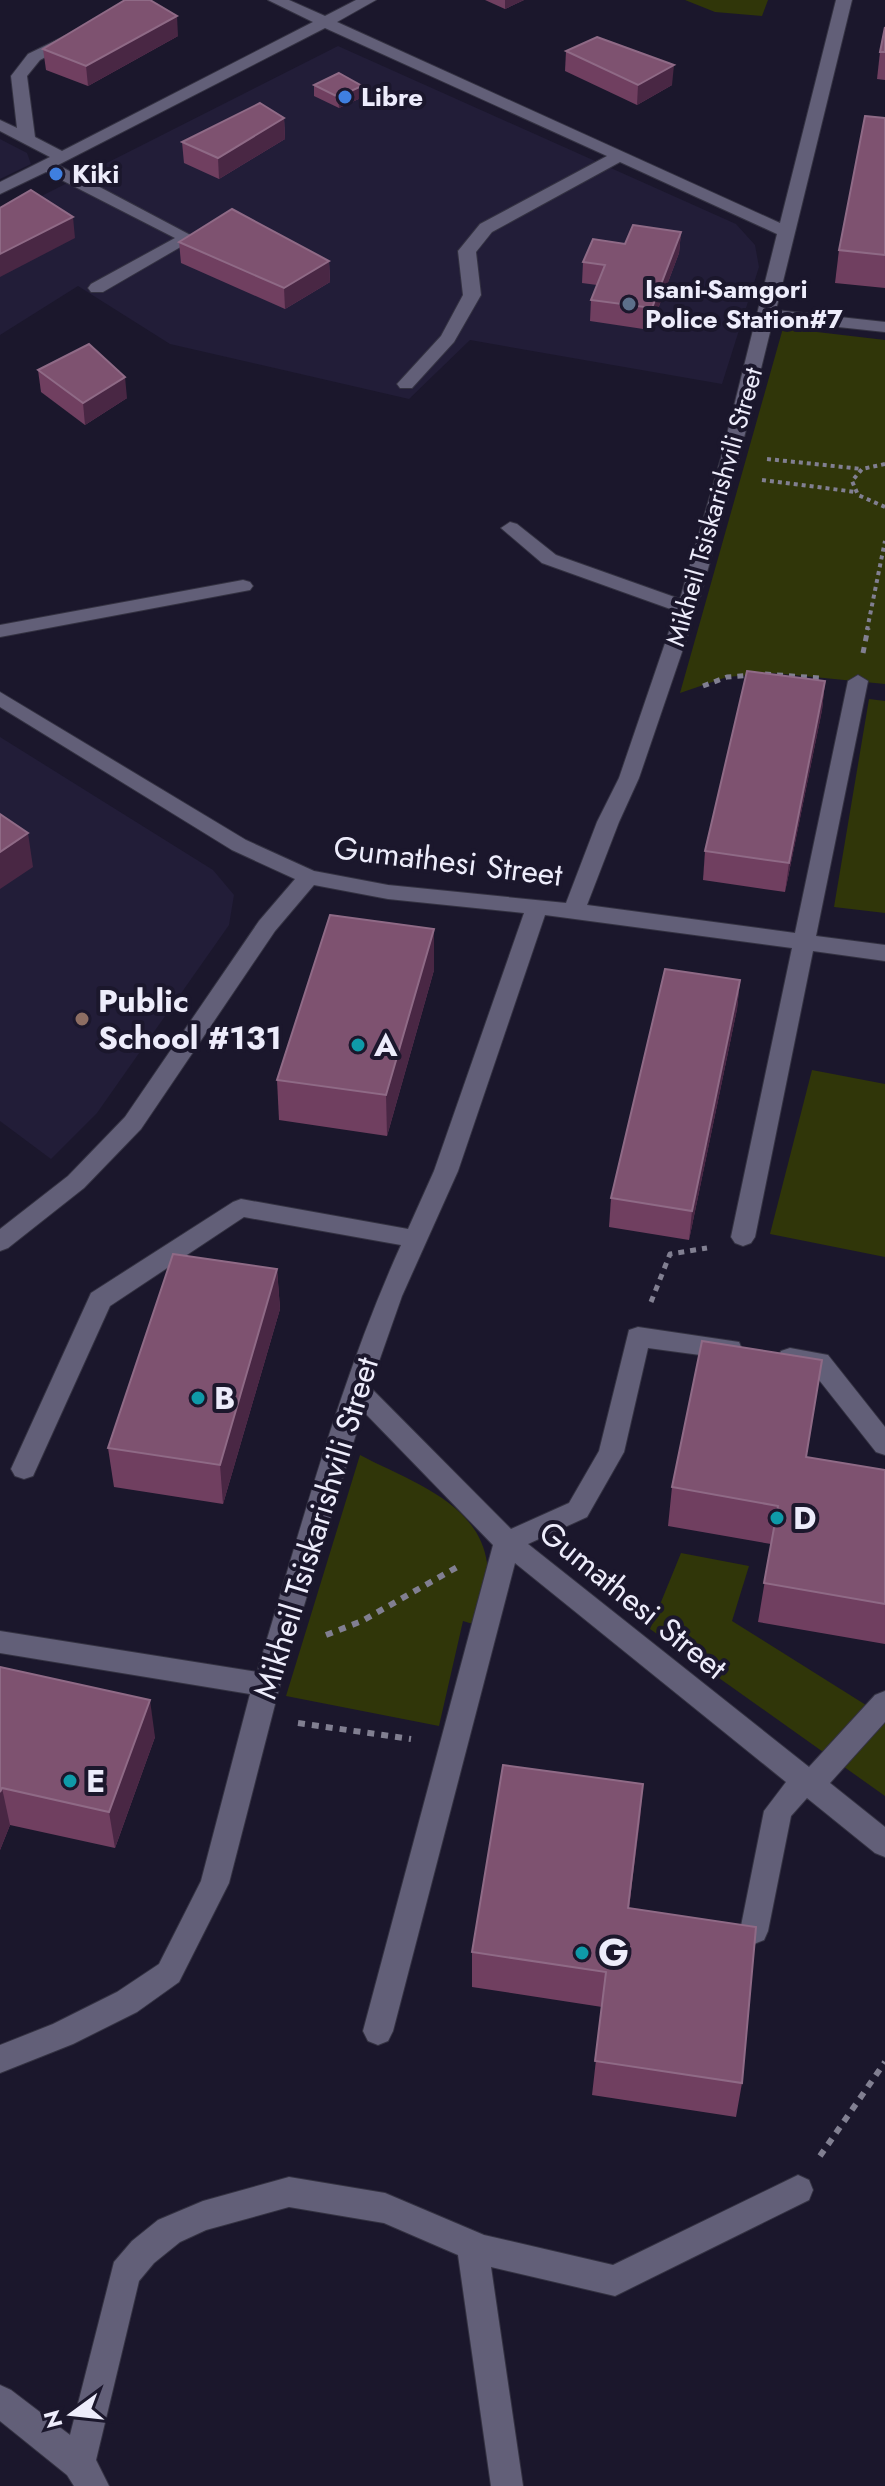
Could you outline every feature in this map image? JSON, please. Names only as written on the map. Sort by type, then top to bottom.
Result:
[{"type":"street","points":[[276,0],[785,231]]},
{"type":"street","points":[[0,189],[368,0]]},
{"type":"street","name":"Mikheil Tsiskarishvili Street","points":[[574,911],[656,702],[687,608],[731,455],[844,0]]},
{"type":"street","points":[[27,139],[19,76],[34,57],[85,32]]},
{"type":"street","points":[[0,125],[62,157]]},
{"type":"street","points":[[406,384],[448,338],[472,295],[467,251],[486,228],[619,156]]},
{"type":"street","points":[[45,165],[188,238],[97,288]]},
{"type":"street","points":[[767,314],[885,327]]},
{"type":"street","points":[[510,528],[549,559],[687,608]]},
{"type":"street","points":[[0,631],[243,586]]},
{"type":"street","points":[[743,1237],[858,681]]},
{"type":"street","name":"Gumathesi Street","points":[[0,698],[239,845],[309,877],[388,892],[574,911],[885,953]]},
{"type":"street","points":[[0,1242],[76,1182],[133,1123],[267,926],[309,877]]},
{"type":"street","name":"Mikheil Tsiskarishvili Street","points":[[0,2059],[76,2028],[127,2002],[169,1973],[215,1883],[266,1685],[357,1389],[390,1296],[446,1171],[537,907]]},
{"type":"street","points":[[24,1469],[100,1300],[241,1208],[416,1239]]},
{"type":"street","points":[[378,2031],[507,1542],[578,1510],[611,1452],[638,1337],[819,1362],[885,1445]]},
{"type":"street","name":"Gumathesi Street","points":[[357,1389],[507,1542],[885,1844]]},
{"type":"street","points":[[0,1642],[266,1685]]},
{"type":"street","points":[[754,1931],[778,1811],[885,1703]]},
{"type":"street","points":[[0,2401],[86,2474],[125,2273],[143,2252],[169,2231],[203,2216],[289,2192],[385,2208],[472,2244],[615,2281],[798,2190]]},
{"type":"street","points":[[472,2244],[507,2486]]},
{"type":"path","points":[[731,455],[862,469],[885,464]]},
{"type":"path","points":[[862,469],[852,481],[856,492],[867,502],[885,507]]},
{"type":"path","points":[[725,475],[856,492]]},
{"type":"path","points":[[656,702],[727,677],[773,673],[858,681],[885,541]]},
{"type":"path","points":[[638,1337],[670,1254],[726,1245],[743,1237]]},
{"type":"path","points":[[276,1651],[362,1621],[446,1572],[507,1542]]},
{"type":"path","points":[[257,1717],[453,1745]]},
{"type":"path","points":[[798,2190],[885,2062]]},
{"type":"shaded area","points":[[338,46],[736,224],[755,245],[759,267],[722,384],[470,340],[409,399],[170,344],[78,286],[0,335],[0,217]]},
{"type":"shaded area","points":[[0,139],[27,153],[31,164],[0,179]]},
{"type":"shaded area","name":"Public School #131","points":[[0,737],[213,870],[234,895],[229,925],[97,1113],[51,1159],[0,1121]]},
{"type":"green space","points":[[685,0],[768,0],[762,16],[715,12]]},
{"type":"green space","points":[[783,328],[885,340],[885,684],[773,673],[727,677],[680,693]]},
{"type":"green space","points":[[869,699],[885,701],[885,913],[834,907]]},
{"type":"green space","points":[[812,1070],[885,1084],[885,1257],[770,1234]]},
{"type":"green space","points":[[360,1455],[438,1496],[456,1509],[481,1542],[487,1563],[484,1594],[476,1625],[463,1621],[439,1726],[286,1696]]},
{"type":"green space","points":[[681,1553],[749,1566],[732,1621],[885,1717],[885,1796],[650,1629]]},
{"type":"building","points":[[125,0],[150,0],[177,16],[86,66],[43,49]]},
{"type":"building","points":[[885,27],[885,52],[880,52]]},
{"type":"building","points":[[597,37],[674,65],[638,85],[566,51]]},
{"type":"building","points":[[339,73],[362,86],[338,97],[314,85]]},
{"type":"building","points":[[260,103],[284,118],[218,158],[182,142]]},
{"type":"building","points":[[865,116],[885,118],[885,255],[839,250]]},
{"type":"building","points":[[31,190],[73,217],[0,254],[0,208]]},
{"type":"building","points":[[232,209],[329,261],[284,288],[179,242]]},
{"type":"building","name":"Isani-Samgori Police Station#7","points":[[633,225],[681,232],[652,308],[591,300],[605,265],[583,262],[593,239],[625,244]]},
{"type":"building","points":[[89,344],[125,377],[83,403],[38,370]]},
{"type":"building","points":[[747,671],[825,681],[789,863],[705,851]]},
{"type":"building","points":[[0,814],[28,833],[0,852]]},
{"type":"building","name":"A","points":[[330,915],[434,929],[386,1095],[277,1080]]},
{"type":"building","points":[[665,969],[740,980],[692,1211],[611,1198]]},
{"type":"building","name":"B","points":[[173,1254],[277,1269],[220,1465],[108,1448]]},
{"type":"building","name":"D","points":[[702,1341],[822,1360],[806,1457],[885,1470],[885,1604],[764,1583],[778,1506],[672,1487]]},
{"type":"building","name":"E","points":[[0,1667],[150,1700],[109,1812],[2,1788],[0,1792]]},
{"type":"building","name":"G","points":[[503,1765],[643,1784],[628,1908],[756,1927],[742,2083],[595,2061],[606,1972],[472,1952]]},
{"type":"place","name":"Libre","points":[[345,97]]},
{"type":"place","name":"Kiki","points":[[56,174]]},
{"type":"place","name":"Isani-Samgori Police Station#7","points":[[629,304]]},
{"type":"place","name":"Public School #131","points":[[82,1019]]},
{"type":"place","name":"A","points":[[358,1045]]},
{"type":"place","name":"B","points":[[198,1398]]},
{"type":"place","name":"D","points":[[777,1518]]},
{"type":"place","name":"E","points":[[70,1781]]},
{"type":"place","name":"G","points":[[582,1953]]}]
